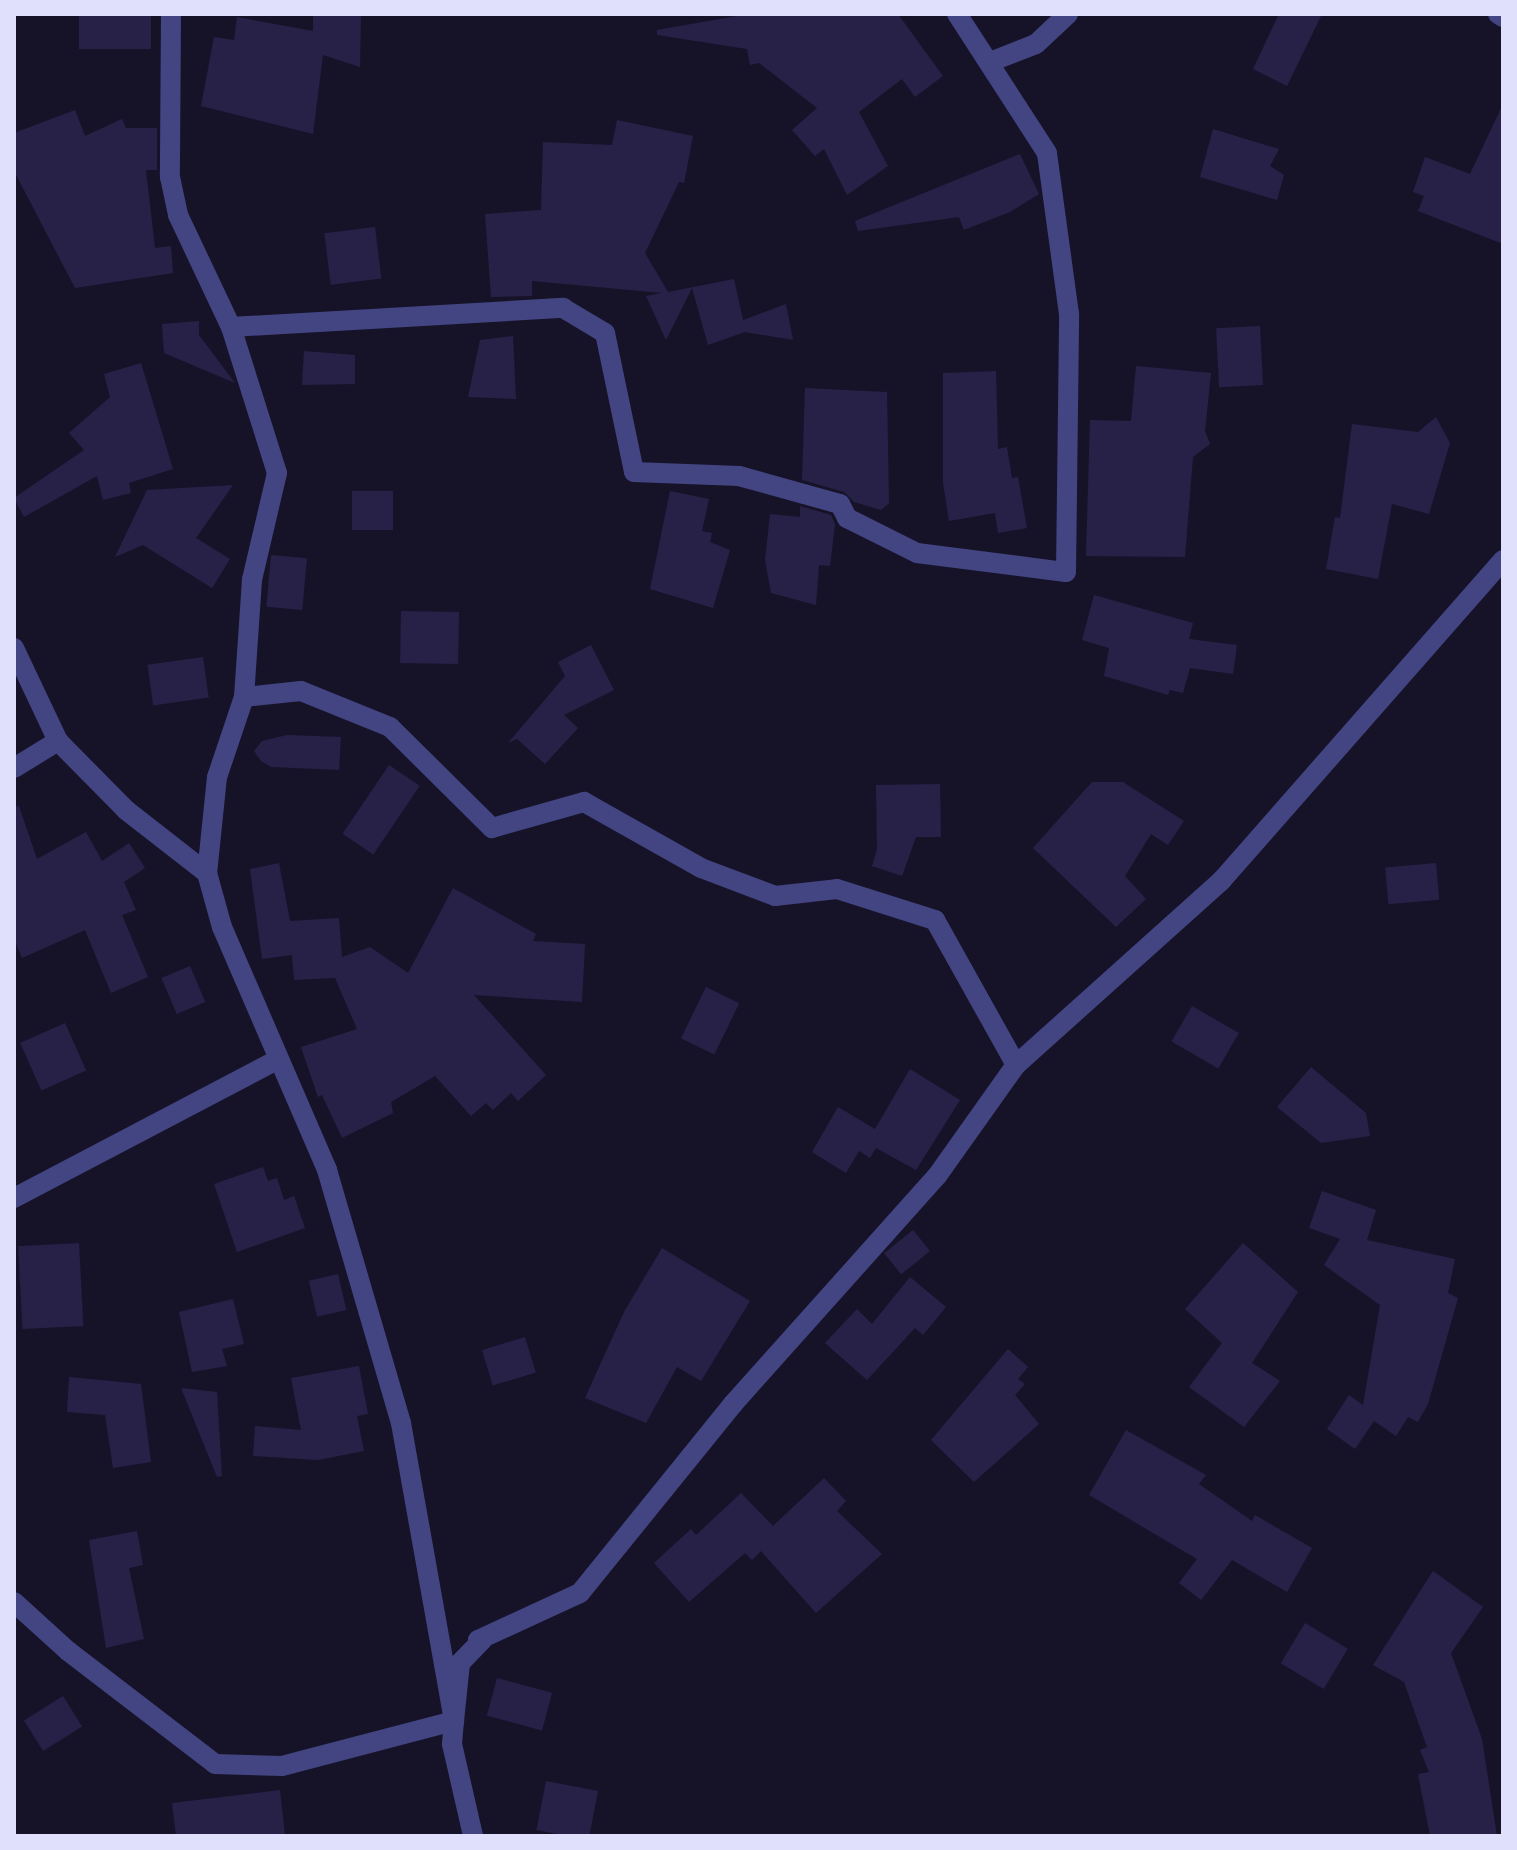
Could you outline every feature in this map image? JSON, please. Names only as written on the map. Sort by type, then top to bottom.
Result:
[{"type":"street","points":[[171,14],[170,177],[178,215],[231,327],[277,473],[252,580],[244,697],[217,777],[207,873],[222,927],[327,1170],[401,1423],[454,1721]]},
{"type":"street","points":[[231,327],[563,308],[605,333],[634,472],[739,476],[840,504],[847,518],[917,553],[1066,572],[1069,314],[1047,153],[957,14]]},
{"type":"street","points":[[990,62],[1036,44],[1068,14]]},
{"type":"street","points":[[473,1836],[452,1744],[460,1663],[482,1640],[478,1640],[580,1593],[733,1404],[937,1176],[1016,1065],[1222,880],[1503,560]]},
{"type":"street","points":[[14,648],[58,741],[126,810],[207,873]]},
{"type":"street","points":[[244,697],[301,691],[390,727],[492,828],[584,802],[701,868],[775,896],[837,889],[935,920],[1016,1065]]},
{"type":"street","points":[[14,768],[58,741]]},
{"type":"street","points":[[14,1198],[279,1059]]},
{"type":"street","points":[[14,1602],[68,1651],[215,1764],[282,1766],[454,1721]]},
{"type":"building","points":[[79,14],[151,14],[151,49],[79,49]]},
{"type":"building","points":[[313,14],[361,14],[360,67],[323,55],[313,134],[201,106],[214,37],[234,40],[237,17],[313,31]]},
{"type":"building","points":[[748,14],[898,14],[943,76],[915,97],[902,79],[859,112],[888,166],[847,195],[824,149],[815,156],[792,130],[817,108],[759,63],[750,65],[747,49],[657,35],[657,30]]},
{"type":"building","points":[[1279,14],[1322,14],[1287,86],[1253,69]]},
{"type":"building","points":[[1503,104],[1503,244],[1418,211],[1424,196],[1413,192],[1425,157],[1470,174]]},
{"type":"building","points":[[75,110],[85,136],[122,119],[126,128],[157,128],[157,170],[146,170],[155,248],[171,246],[173,273],[75,288],[14,171],[14,133]]},
{"type":"building","points":[[617,120],[693,136],[684,183],[679,182],[645,253],[668,292],[734,279],[743,320],[786,304],[793,340],[745,332],[708,345],[692,288],[666,340],[646,296],[662,293],[532,281],[532,296],[491,297],[485,214],[541,210],[543,142],[612,145]]},
{"type":"building","points":[[1213,129],[1279,149],[1270,166],[1284,175],[1277,200],[1200,177]]},
{"type":"building","points":[[1020,154],[1039,194],[1010,212],[964,230],[959,217],[858,231],[855,221]]},
{"type":"building","points":[[375,227],[381,279],[331,285],[324,233]]},
{"type":"building","points":[[199,321],[199,335],[235,383],[164,353],[162,324]]},
{"type":"building","points":[[1260,326],[1263,385],[1219,387],[1216,328]]},
{"type":"building","points":[[513,336],[516,399],[468,397],[480,340]]},
{"type":"building","points":[[304,351],[355,355],[355,384],[302,385]]},
{"type":"building","points":[[141,363],[173,469],[129,483],[131,493],[103,500],[97,476],[24,517],[14,498],[84,450],[69,433],[110,397],[104,374]]},
{"type":"building","points":[[1136,366],[1211,373],[1205,431],[1210,444],[1193,457],[1185,557],[1086,556],[1090,420],[1131,421]]},
{"type":"building","points":[[996,371],[998,449],[1007,447],[1012,478],[1018,477],[1027,528],[998,533],[995,513],[949,521],[943,483],[943,373]]},
{"type":"building","points":[[805,388],[887,392],[889,503],[881,510],[854,502],[844,492],[802,480]]},
{"type":"building","points":[[1436,417],[1450,443],[1429,514],[1392,504],[1378,579],[1326,569],[1335,517],[1340,518],[1352,424],[1418,432]]},
{"type":"building","points":[[233,485],[196,538],[230,559],[212,588],[143,545],[115,557],[147,490]]},
{"type":"building","points":[[352,491],[393,491],[393,530],[352,530]]},
{"type":"building","points":[[670,491],[709,499],[702,531],[712,533],[710,542],[730,550],[713,608],[650,589]]},
{"type":"building","points":[[800,506],[831,515],[835,524],[830,566],[819,565],[816,605],[771,593],[765,560],[770,514],[800,517]]},
{"type":"building","points":[[271,555],[307,558],[302,610],[266,607]]},
{"type":"building","points":[[1094,595],[1193,623],[1189,639],[1237,645],[1233,674],[1190,668],[1183,693],[1170,690],[1168,695],[1104,676],[1109,648],[1082,640]]},
{"type":"building","points":[[401,611],[459,612],[458,664],[400,663]]},
{"type":"building","points":[[591,645],[614,690],[564,715],[578,728],[545,764],[517,739],[508,743],[565,676],[558,662]]},
{"type":"building","points":[[203,657],[209,698],[153,705],[148,665]]},
{"type":"building","points":[[287,735],[341,737],[339,770],[271,767],[261,761],[254,751],[262,741]]},
{"type":"building","points":[[389,765],[420,786],[373,855],[343,834]]},
{"type":"building","points":[[1092,782],[1123,782],[1184,821],[1168,845],[1151,834],[1125,876],[1146,899],[1116,927],[1033,848]]},
{"type":"building","points":[[940,784],[941,837],[916,837],[902,876],[872,866],[877,849],[876,785]]},
{"type":"building","points":[[19,806],[37,859],[86,832],[102,861],[129,843],[145,868],[124,882],[136,910],[122,915],[148,977],[111,993],[85,930],[22,958],[14,939],[14,807]]},
{"type":"building","points":[[279,863],[290,921],[339,918],[342,957],[370,947],[408,973],[453,888],[536,934],[533,941],[585,944],[582,1002],[474,995],[546,1075],[518,1101],[511,1093],[493,1110],[486,1103],[471,1116],[435,1076],[391,1102],[393,1113],[342,1138],[322,1095],[318,1097],[301,1047],[357,1029],[335,978],[294,980],[292,955],[262,959],[250,869]]},
{"type":"building","points":[[1436,863],[1439,900],[1388,904],[1385,867]]},
{"type":"building","points":[[190,966],[205,1002],[177,1014],[161,978]]},
{"type":"building","points":[[706,987],[739,1003],[714,1054],[681,1038]]},
{"type":"building","points":[[1192,1006],[1239,1033],[1218,1069],[1172,1042]]},
{"type":"building","points":[[65,1023],[86,1071],[41,1090],[20,1043]]},
{"type":"building","points":[[1311,1067],[1366,1113],[1370,1136],[1321,1143],[1277,1107]]},
{"type":"building","points":[[910,1069],[960,1100],[916,1170],[876,1148],[870,1158],[859,1151],[846,1173],[812,1152],[838,1107],[875,1129]]},
{"type":"building","points":[[263,1167],[268,1181],[277,1178],[284,1200],[294,1196],[305,1228],[237,1252],[214,1184]]},
{"type":"building","points":[[1322,1191],[1376,1210],[1367,1240],[1455,1259],[1448,1293],[1458,1298],[1428,1404],[1418,1422],[1408,1417],[1396,1436],[1374,1421],[1355,1449],[1327,1429],[1349,1395],[1363,1405],[1380,1305],[1324,1265],[1340,1239],[1309,1228]]},
{"type":"building","points":[[913,1230],[930,1251],[901,1274],[884,1253]]},
{"type":"building","points":[[79,1243],[83,1326],[22,1329],[18,1246]]},
{"type":"building","points":[[1243,1243],[1298,1292],[1252,1363],[1280,1381],[1244,1427],[1189,1387],[1222,1343],[1185,1309]]},
{"type":"building","points":[[662,1248],[750,1301],[701,1381],[677,1367],[646,1423],[585,1398],[624,1312]]},
{"type":"building","points":[[338,1274],[346,1310],[317,1317],[309,1281]]},
{"type":"building","points":[[910,1277],[946,1307],[923,1335],[915,1328],[867,1380],[825,1343],[857,1309],[872,1324]]},
{"type":"building","points":[[233,1299],[244,1344],[222,1349],[227,1366],[192,1372],[179,1312]]},
{"type":"building","points":[[525,1337],[536,1372],[493,1386],[482,1350]]},
{"type":"building","points":[[1008,1349],[1028,1367],[1018,1379],[1025,1384],[1015,1395],[1039,1424],[974,1482],[931,1440]]},
{"type":"building","points":[[359,1366],[368,1414],[357,1416],[364,1451],[318,1460],[253,1456],[255,1426],[301,1430],[291,1378]]},
{"type":"building","points":[[69,1377],[141,1384],[151,1462],[113,1468],[105,1415],[67,1412]]},
{"type":"building","points":[[181,1388],[217,1392],[222,1476],[217,1477]]},
{"type":"building","points":[[1126,1430],[1206,1475],[1199,1484],[1252,1521],[1255,1515],[1312,1548],[1287,1592],[1232,1560],[1201,1600],[1179,1583],[1197,1559],[1089,1495]]},
{"type":"building","points":[[824,1478],[846,1501],[837,1511],[882,1554],[816,1613],[761,1551],[752,1560],[745,1553],[689,1602],[654,1563],[691,1529],[696,1535],[741,1493],[773,1526]]},
{"type":"building","points":[[137,1531],[143,1565],[129,1568],[144,1639],[106,1648],[89,1540]]},
{"type":"building","points":[[1433,1571],[1483,1607],[1451,1653],[1482,1739],[1497,1836],[1430,1836],[1418,1774],[1429,1772],[1420,1750],[1427,1747],[1404,1682],[1373,1665]]},
{"type":"building","points":[[1305,1623],[1348,1649],[1324,1689],[1281,1663]]},
{"type":"building","points":[[497,1678],[552,1693],[542,1730],[487,1716]]},
{"type":"building","points":[[63,1696],[82,1727],[43,1751],[24,1720]]},
{"type":"building","points":[[546,1781],[598,1791],[589,1836],[567,1836],[536,1830]]},
{"type":"building","points":[[280,1790],[285,1836],[176,1836],[172,1803]]}]
